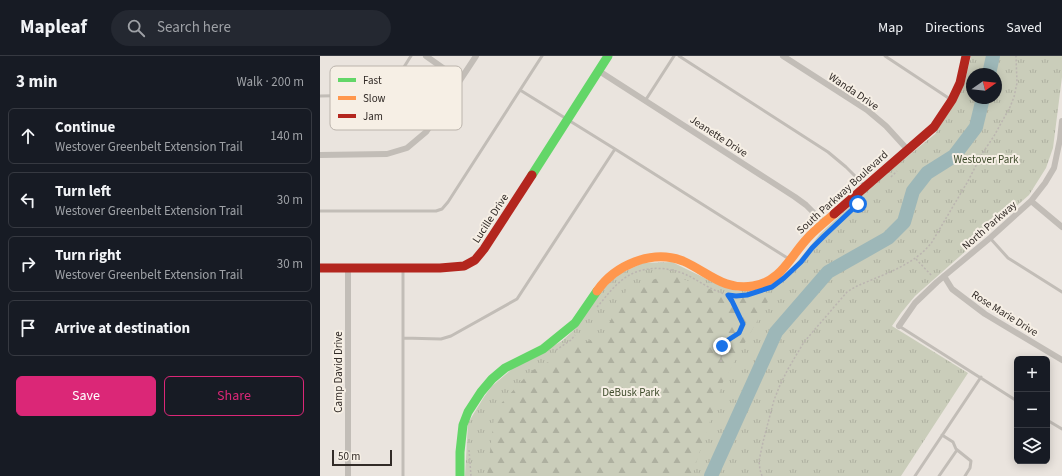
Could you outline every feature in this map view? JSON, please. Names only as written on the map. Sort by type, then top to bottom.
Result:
[{"type":"street","points":[[426,56],[440,66]]},
{"type":"street","points":[[462,77],[476,56]]},
{"type":"street","name":"Lucille Drive","points":[[320,268],[440,268],[464,266],[475,260],[484,249],[608,56]]},
{"type":"street","name":"Wanda Drive","points":[[783,56],[867,110],[886,126],[907,149]]},
{"type":"street","name":"South Parkway Boulevard","points":[[460,476],[460,452],[463,425],[468,412],[481,392],[492,378],[505,368],[542,349],[575,323],[604,282],[626,266],[641,259],[661,257],[682,261],[717,280],[734,287],[754,286],[770,280],[785,268],[805,241],[907,149],[934,127],[952,100],[960,84],[966,56]]},
{"type":"street","name":"Jeanette Drive","points":[[599,71],[795,197],[806,205],[824,224]]},
{"type":"street","name":"North Parkway","points":[[899,326],[915,303],[937,282],[990,238],[1031,201],[1054,168],[1062,121]]},
{"type":"street","points":[[320,155],[387,154],[407,148],[427,130]]},
{"type":"street","points":[[1031,201],[1062,227]]},
{"type":"street","name":"Camp David Drive","points":[[348,268],[348,476]]},
{"type":"street","name":"Rose Marie Drive","points":[[944,276],[952,289],[985,314],[1062,360]]},
{"type":"lane","points":[[404,66],[411,56]]},
{"type":"lane","points":[[320,211],[436,211],[442,209],[542,56]]},
{"type":"lane","points":[[645,100],[674,56]]},
{"type":"lane","points":[[678,56],[828,152],[846,167],[865,187]]},
{"type":"lane","points":[[885,56],[952,100]]},
{"type":"lane","points":[[520,90],[791,260]]},
{"type":"lane","points":[[320,96],[330,96]]},
{"type":"lane","points":[[403,338],[440,339],[451,336],[517,300],[615,149]]},
{"type":"lane","points":[[990,238],[1008,258],[1062,292]]},
{"type":"lane","points":[[403,268],[403,476]]},
{"type":"lane","points":[[899,326],[1014,398]]},
{"type":"lane","points":[[915,476],[981,377]]},
{"type":"lane","points":[[1050,422],[1062,429]]},
{"type":"lane","points":[[942,435],[953,442],[957,450],[971,461],[970,468],[965,476]]},
{"type":"lane","points":[[939,476],[957,450]]},
{"type":"path","points":[[762,476],[759,461],[769,418],[780,385],[798,351],[847,292],[916,259],[932,242],[1010,107],[1017,83],[1016,56]]},
{"type":"path","points":[[888,179],[899,170]]},
{"type":"path","points":[[801,262],[812,248],[836,225]]},
{"type":"path","points":[[916,259],[937,282]]},
{"type":"path","points":[[594,310],[623,279],[634,273],[657,268],[681,272],[708,287],[732,296]]},
{"type":"path","points":[[721,362],[722,346],[725,342],[739,333],[743,324],[728,295]]},
{"type":"path","points":[[554,351],[570,340],[578,331]]},
{"type":"path","points":[[468,447],[471,476]]},
{"type":"green space","name":"Westover Park","points":[[971,56],[1062,56],[1062,77],[1053,148],[1046,168],[1029,195],[915,296],[892,326],[968,373],[901,476],[465,476],[468,423],[492,386],[512,369],[562,341],[574,330],[606,286],[619,274],[643,263],[672,262],[721,286],[739,291],[755,291],[773,283],[780,283],[820,234],[875,183],[935,134],[964,85],[966,77],[966,104],[1002,104],[1002,68],[968,68]]},
{"type":"green space","name":"DeBusk Park","points":[[669,274],[726,295],[771,296],[723,382],[692,476],[487,476],[495,410],[531,371],[604,333],[627,289]]},
{"type":"waterway","points":[[990,68],[993,56]]},
{"type":"waterway","points":[[711,476],[776,332],[828,272],[888,238],[904,222],[913,191],[927,173],[954,156],[976,127],[982,104]]},
{"type":"traffic: fast","points":[[532,175],[608,56]]},
{"type":"traffic: fast","points":[[460,476],[460,452],[463,425],[468,412],[481,392],[492,379],[505,368],[543,349],[575,323],[597,291]]},
{"type":"traffic: slow","points":[[597,291],[605,282],[624,267],[647,258],[659,257],[683,261],[716,280],[733,286],[743,287],[762,284],[777,275],[808,237],[834,214]]},
{"type":"traffic: jam","points":[[834,214],[934,127],[952,100],[960,83],[966,56]]},
{"type":"traffic: jam","points":[[320,268],[440,268],[464,266],[475,260],[484,249],[532,175]]},
{"type":"route","points":[[722,346],[725,342],[739,333],[743,324],[728,295],[747,295],[772,287],[801,262],[812,248],[858,204]]}]
